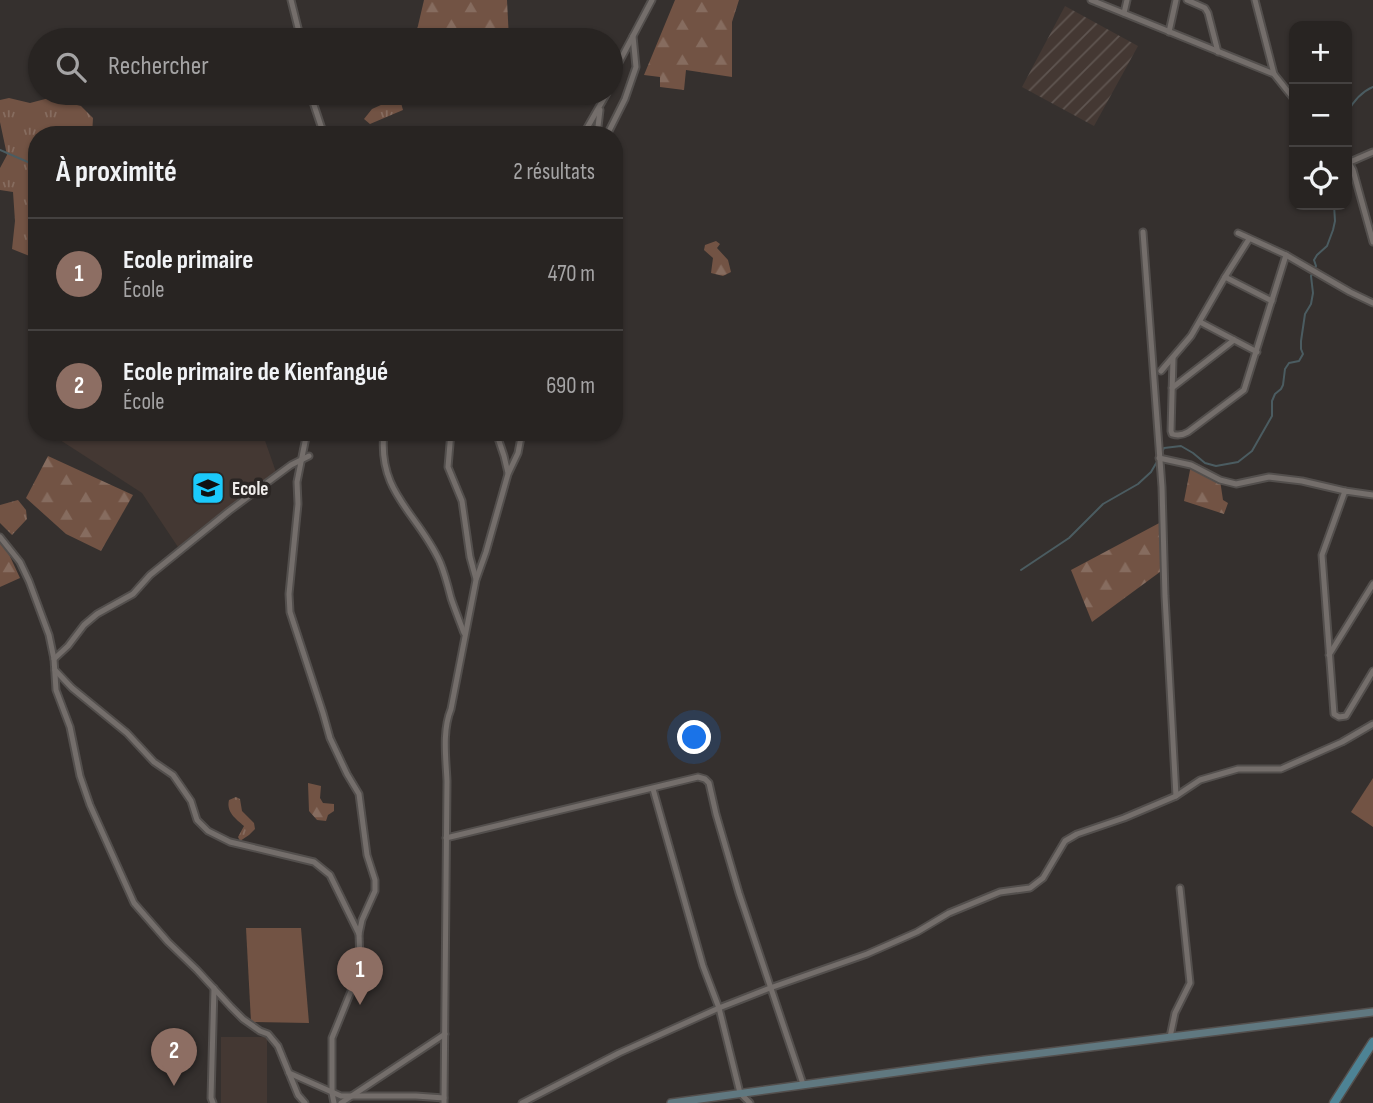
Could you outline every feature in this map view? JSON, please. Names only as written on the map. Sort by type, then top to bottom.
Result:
[{"type":"main road","points":[[673,1103],[1373,1012]]},
{"type":"main road","points":[[1334,1103],[1373,1042]]},
{"type":"street","points":[[291,0],[298,28]]},
{"type":"street","points":[[623,55],[652,0]]},
{"type":"street","points":[[1091,0],[1274,74]]},
{"type":"street","points":[[1124,13],[1127,0]]},
{"type":"street","points":[[1170,32],[1176,0]]},
{"type":"street","points":[[1187,0],[1205,8],[1208,13],[1218,52]]},
{"type":"street","points":[[1255,0],[1274,74],[1289,93]]},
{"type":"street","points":[[623,103],[636,67],[633,36]]},
{"type":"street","points":[[314,105],[321,126]]},
{"type":"street","points":[[588,126],[601,105]]},
{"type":"street","points":[[598,126],[601,105]]},
{"type":"street","points":[[612,126],[622,105]]},
{"type":"street","points":[[1352,159],[1373,152]]},
{"type":"street","points":[[1352,173],[1373,242]]},
{"type":"street","points":[[1143,232],[1159,458],[1175,796]]},
{"type":"street","points":[[1238,233],[1373,303]]},
{"type":"street","points":[[1161,371],[1200,322],[1224,277],[1249,239]]},
{"type":"street","points":[[1173,358],[1171,430],[1172,434],[1183,435],[1244,390],[1286,256]]},
{"type":"street","points":[[1224,277],[1272,301]]},
{"type":"street","points":[[1200,322],[1257,352]]},
{"type":"street","points":[[1172,388],[1234,340]]},
{"type":"street","points":[[305,441],[297,482],[298,504],[289,594],[290,612],[327,729],[359,794],[367,855],[375,880],[375,891],[359,934],[358,974],[332,1038],[334,1103]]},
{"type":"street","points":[[383,441],[387,475],[441,564],[465,636]]},
{"type":"street","points":[[450,441],[448,467],[462,501],[476,580]]},
{"type":"street","points":[[499,441],[508,474]]},
{"type":"street","points":[[289,1073],[341,1096],[416,1096],[444,1101],[447,781],[445,730],[476,580],[520,441]]},
{"type":"street","points":[[54,659],[97,614],[133,594],[150,575],[229,511],[275,476],[309,456]]},
{"type":"street","points":[[1159,458],[1191,465],[1220,480],[1236,484],[1269,477],[1373,496]]},
{"type":"street","points":[[1345,491],[1322,555],[1334,714],[1339,717],[1346,716],[1373,671]]},
{"type":"street","points":[[0,537],[20,562],[49,635],[56,690],[70,727],[80,776],[134,903],[243,1019],[273,1039],[298,1095],[305,1103]]},
{"type":"street","points":[[1329,655],[1373,584]]},
{"type":"street","points":[[55,670],[79,694],[127,733],[154,762],[173,775],[191,801],[197,820],[208,831],[230,842],[314,862],[323,867],[330,875],[359,934]]},
{"type":"street","points":[[522,1103],[620,1053],[719,1008],[867,954],[917,932],[949,913],[1000,892],[1030,888],[1043,878],[1065,841],[1077,834],[1175,796],[1200,780],[1238,769],[1281,769],[1342,742],[1373,724]]},
{"type":"street","points":[[446,838],[698,777],[705,779],[709,783],[739,893],[803,1084]]},
{"type":"street","points":[[653,789],[704,966],[719,1008],[740,1093],[750,1103]]},
{"type":"street","points":[[1170,1037],[1175,1013],[1190,983],[1180,888]]},
{"type":"street","points":[[213,1103],[214,988]]},
{"type":"street","points":[[341,1103],[445,1034]]},
{"type":"shaded area","points":[[1065,6],[1138,46],[1094,126],[1022,87]]},
{"type":"shaded area","points":[[62,441],[265,441],[276,472],[178,547],[142,493]]},
{"type":"shaded area","points":[[221,1037],[267,1037],[267,1103],[221,1103]]},
{"type":"green space","points":[[424,0],[507,0],[508,28],[417,28]]},
{"type":"green space","points":[[675,0],[739,0],[732,22],[732,77],[686,70],[684,90],[660,87],[660,77],[644,75]]},
{"type":"green space","points":[[9,98],[28,103],[28,105],[77,105],[93,118],[93,126],[28,126],[28,255],[12,249],[15,221],[13,192],[0,190],[0,168],[7,155],[0,122],[0,100]]},
{"type":"green space","points":[[381,105],[402,105],[403,110],[370,124],[364,119],[372,109]]},
{"type":"green space","points":[[716,241],[720,244],[717,248],[728,260],[731,272],[723,276],[711,273],[713,258],[704,250],[705,245]]},
{"type":"green space","points":[[48,456],[133,495],[101,551],[66,534],[26,498]]},
{"type":"green space","points":[[1191,465],[1220,480],[1223,500],[1228,503],[1224,514],[1184,501]]},
{"type":"green space","points":[[18,500],[26,510],[27,519],[12,535],[0,523],[0,505]]},
{"type":"green space","points":[[1163,521],[1164,569],[1092,622],[1071,570]]},
{"type":"green space","points":[[0,535],[20,578],[0,587]]},
{"type":"green space","points":[[1373,778],[1373,827],[1351,812]]},
{"type":"green space","points":[[308,783],[321,786],[320,798],[323,803],[334,804],[334,811],[328,815],[326,821],[317,820],[309,811]]},
{"type":"green space","points":[[236,797],[240,799],[242,811],[254,823],[255,829],[240,841],[238,837],[244,826],[232,815],[228,804],[229,800]]},
{"type":"green space","points":[[246,928],[301,928],[309,1023],[251,1022]]},
{"type":"waterway","points":[[1352,105],[1373,87]]},
{"type":"waterway","points":[[0,150],[28,162]]},
{"type":"waterway","points":[[1162,452],[1164,448],[1181,446],[1205,463],[1216,466],[1238,462],[1252,451],[1272,416],[1272,401],[1283,385],[1285,369],[1289,363],[1299,361],[1303,354],[1301,341],[1305,314],[1313,293],[1311,276],[1316,266],[1314,260],[1327,246],[1335,221],[1334,210]]},
{"type":"waterway","points":[[1021,570],[1069,538],[1103,504],[1138,484],[1151,472],[1158,460]]},
{"type":"place","name":"Ecole","points":[[208,488]]},
{"type":"place","name":"Ecole primaire","points":[[360,1005]]},
{"type":"place","name":"Ecole primaire de Kienfangué","points":[[174,1086]]}]
